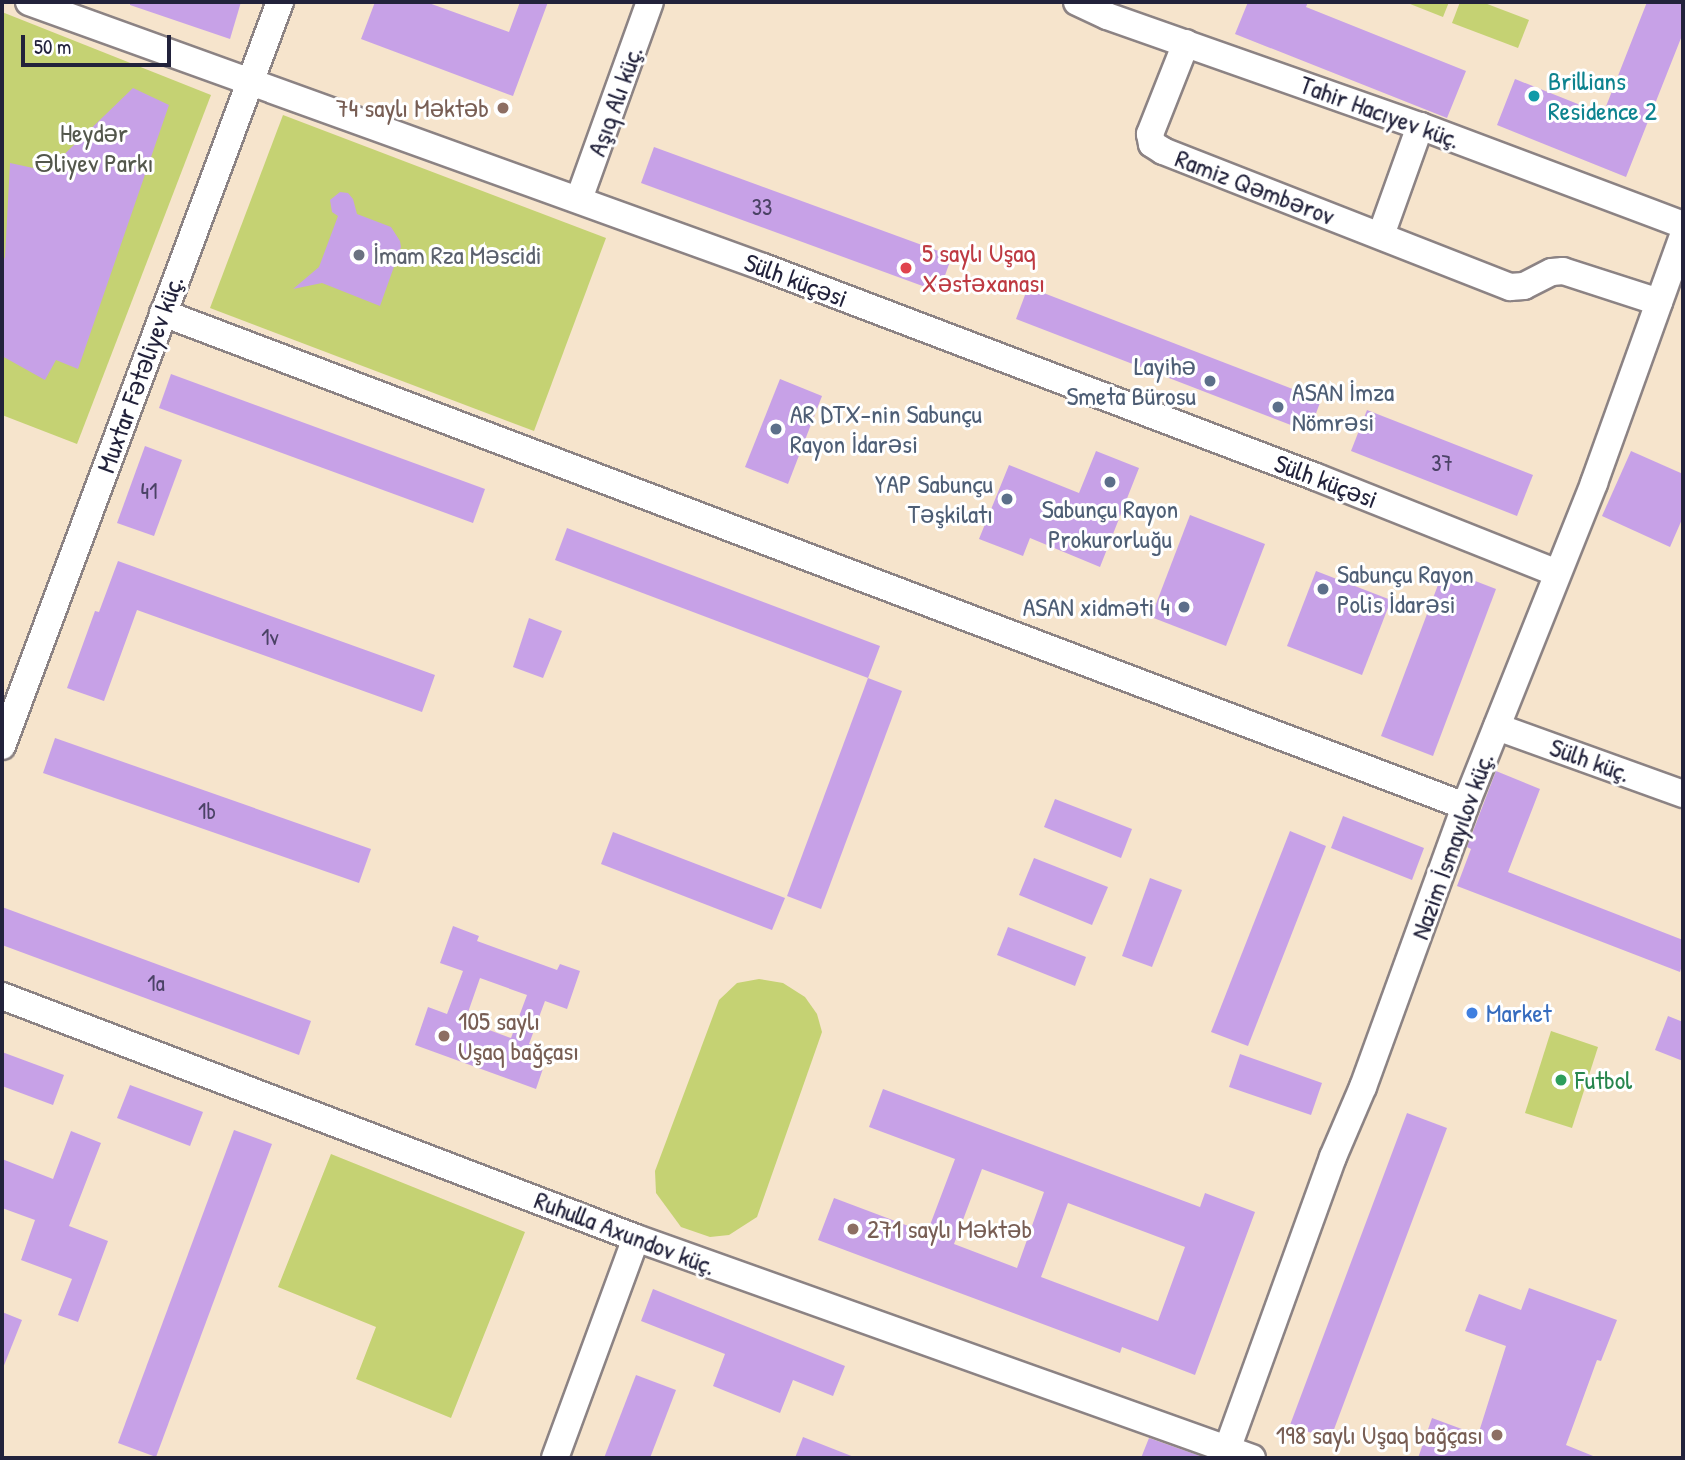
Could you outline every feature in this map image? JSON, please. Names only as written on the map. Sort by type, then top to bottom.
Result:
[{"type":"street","name":"Sülh küçəsi","points":[[29,2],[579,199],[1316,477],[1557,573]]},
{"type":"street","name":"Muxtar Fətəliyev küç.","points":[[2,746],[280,2]]},
{"type":"street","name":"Aşıq Alı küç.","points":[[579,199],[650,2]]},
{"type":"street","name":"Tahir Hacıyev küç.","points":[[1077,2],[1107,16],[1420,126],[1683,225]]},
{"type":"street","name":"Ramiz Qəmbərov","points":[[1185,43],[1150,134],[1152,144],[1163,151],[1510,287],[1524,286],[1552,272],[1563,271],[1659,302]]},
{"type":"street","points":[[1381,235],[1420,126]]},
{"type":"street","name":"Nazim İsmayılov küç.","points":[[1235,1455],[1331,1164],[1370,1068],[1465,806],[1594,483],[1683,236]]},
{"type":"street","points":[[163,313],[1465,806]]},
{"type":"street","name":"Sülh küç.","points":[[1497,727],[1683,794]]},
{"type":"street","name":"Ruhulla Axundov küç.","points":[[2,996],[636,1238],[1235,1455]]},
{"type":"street","points":[[555,1458],[636,1238]]},
{"type":"green space","points":[[1405,2],[1449,2],[1443,17]]},
{"type":"green space","points":[[1460,2],[1482,2],[1529,20],[1518,48],[1452,23]]},
{"type":"green space","name":"Heydər Əliyev Parkı","points":[[2,12],[211,95],[77,444],[2,415]]},
{"type":"green space","points":[[283,115],[606,238],[534,431],[210,308]]},
{"type":"green space","points":[[759,979],[783,983],[805,997],[817,1014],[822,1032],[757,1217],[729,1235],[710,1237],[681,1227],[656,1193],[655,1171],[719,1000],[737,983]]},
{"type":"green space","name":"Futbol","points":[[1551,1031],[1598,1047],[1572,1128],[1525,1113]]},
{"type":"green space","points":[[331,1154],[525,1232],[451,1418],[356,1379],[376,1327],[278,1287]]},
{"type":"building","points":[[130,2],[241,2],[230,39],[130,5]]},
{"type":"building","points":[[375,2],[426,2],[509,32],[520,2],[548,2],[513,96],[361,39]]},
{"type":"building","points":[[1248,2],[1308,2],[1306,7],[1466,71],[1447,118],[1235,34]]},
{"type":"building","name":"Brillians Residence 2","points":[[1647,2],[1683,2],[1683,33],[1626,177],[1497,125],[1515,79],[1603,114]]},
{"type":"building","points":[[133,88],[169,105],[78,369],[56,360],[45,380],[2,356],[2,263],[5,257],[10,163],[47,171]]},
{"type":"building","points":[[654,147],[952,256],[939,292],[641,183]]},
{"type":"building","points":[[340,192],[348,193],[353,199],[357,214],[391,227],[400,241],[401,247],[380,306],[322,283],[293,289],[319,267],[338,216],[332,212],[330,200]]},
{"type":"building","points":[[1028,287],[1321,400],[1309,432],[1016,319]]},
{"type":"building","points":[[171,374],[485,489],[473,523],[159,408]]},
{"type":"building","points":[[780,379],[822,396],[788,484],[745,467]]},
{"type":"building","points":[[1367,410],[1533,475],[1517,516],[1351,451]]},
{"type":"building","points":[[145,446],[182,460],[154,536],[117,523]]},
{"type":"building","points":[[1096,451],[1139,468],[1100,567],[1030,538],[1023,556],[979,539],[1009,465],[1079,493]]},
{"type":"building","points":[[1631,451],[1683,474],[1683,517],[1670,547],[1602,516]]},
{"type":"building","points":[[1190,515],[1265,544],[1226,646],[1151,617]]},
{"type":"building","points":[[567,528],[880,646],[868,678],[555,560]]},
{"type":"building","points":[[118,561],[435,675],[422,712],[137,610],[104,701],[67,688],[95,611],[99,612]]},
{"type":"building","points":[[1444,569],[1496,589],[1433,756],[1381,736]]},
{"type":"building","points":[[1316,571],[1391,600],[1362,675],[1287,646]]},
{"type":"building","points":[[529,618],[562,631],[543,678],[513,667]]},
{"type":"building","points":[[868,678],[902,691],[821,909],[787,896]]},
{"type":"building","points":[[55,738],[371,849],[359,883],[43,773]]},
{"type":"building","points":[[1496,771],[1540,789],[1508,872],[1683,940],[1680,972],[1457,886],[1471,849],[1467,847]]},
{"type":"building","points":[[1055,799],[1132,829],[1121,858],[1044,827]]},
{"type":"building","points":[[1343,816],[1424,848],[1412,880],[1331,848]]},
{"type":"building","points":[[1290,831],[1326,846],[1248,1046],[1211,1032]]},
{"type":"building","points":[[613,832],[785,898],[772,930],[601,864]]},
{"type":"building","points":[[1034,858],[1108,887],[1092,925],[1019,895]]},
{"type":"building","points":[[1150,878],[1182,890],[1152,967],[1122,956]]},
{"type":"building","points":[[2,907],[311,1021],[299,1055],[2,945]]},
{"type":"building","points":[[453,926],[479,936],[477,941],[557,970],[560,964],[580,971],[567,1009],[545,1001],[529,1044],[549,1051],[536,1089],[415,1045],[428,1007],[447,1014],[463,971],[440,963]],"holes":[[[480,978],[527,995],[511,1038],[465,1021]]]},
{"type":"building","points":[[1008,927],[1086,957],[1075,986],[997,955]]},
{"type":"building","points":[[1668,1016],[1683,1022],[1683,1061],[1655,1050]]},
{"type":"building","points":[[2,1052],[64,1075],[53,1105],[2,1086]]},
{"type":"building","points":[[1240,1054],[1322,1083],[1311,1115],[1229,1087]]},
{"type":"building","points":[[130,1085],[203,1112],[190,1146],[117,1118]]},
{"type":"building","points":[[883,1089],[1200,1207],[1205,1193],[1255,1212],[1195,1375],[1122,1347],[1120,1353],[818,1240],[834,1198],[927,1233],[955,1159],[869,1127]],"holes":[[[982,1169],[1044,1192],[1017,1268],[954,1244]],[[1068,1203],[1185,1247],[1158,1321],[1041,1277]]]},
{"type":"building","points":[[1407,1113],[1447,1128],[1330,1440],[1290,1425]]},
{"type":"building","points":[[234,1130],[272,1144],[156,1457],[118,1443]]},
{"type":"building","points":[[71,1131],[101,1143],[69,1226],[108,1241],[78,1322],[58,1315],[72,1279],[21,1260],[35,1220],[2,1208],[2,1159],[53,1179]]},
{"type":"building","points":[[1529,1288],[1617,1320],[1601,1361],[1597,1360],[1566,1445],[1598,1458],[1418,1458],[1432,1418],[1478,1435],[1506,1346],[1465,1331],[1479,1294],[1521,1310]]},
{"type":"building","points":[[653,1289],[845,1366],[833,1396],[793,1380],[780,1413],[713,1386],[725,1354],[641,1321]]},
{"type":"building","points":[[2,1312],[22,1320],[3,1368],[2,1368]]},
{"type":"building","points":[[636,1375],[676,1390],[650,1458],[604,1458]]},
{"type":"building","points":[[803,1437],[854,1457],[854,1458],[795,1458]]},
{"type":"building","points":[[1149,1438],[1206,1458],[1141,1458]]},
{"type":"place","name":"Brillians Residence 2","points":[[1534,96]]},
{"type":"place","name":"74 saylı Məktəb","points":[[503,108]]},
{"type":"place","name":"İmam Rza Məscidi","points":[[359,255]]},
{"type":"place","name":"5 saylı Uşaq Xəstəxanası","points":[[906,268]]},
{"type":"place","name":"Layihə Smeta Bürosu","points":[[1210,381]]},
{"type":"place","name":"ASAN İmza Nömrəsi","points":[[1278,407]]},
{"type":"place","name":"AR DTX-nin Sabunçu Rayon İdarəsi","points":[[776,429]]},
{"type":"place","name":"Sabunçu Rayon Prokurorluğu","points":[[1110,482]]},
{"type":"place","name":"YAP Sabunçu Təşkilatı","points":[[1007,499]]},
{"type":"place","name":"Sabunçu Rayon Polis İdarəsi","points":[[1323,589]]},
{"type":"place","name":"ASAN xidməti 4","points":[[1184,607]]},
{"type":"place","name":"Market","points":[[1472,1013]]},
{"type":"place","name":"105 saylı Uşaq bağçası","points":[[444,1036]]},
{"type":"place","name":"Futbol","points":[[1561,1080]]},
{"type":"place","name":"271 saylı Məktəb","points":[[853,1229]]},
{"type":"place","name":"198 saylı Uşaq bağçası","points":[[1497,1435]]}]
